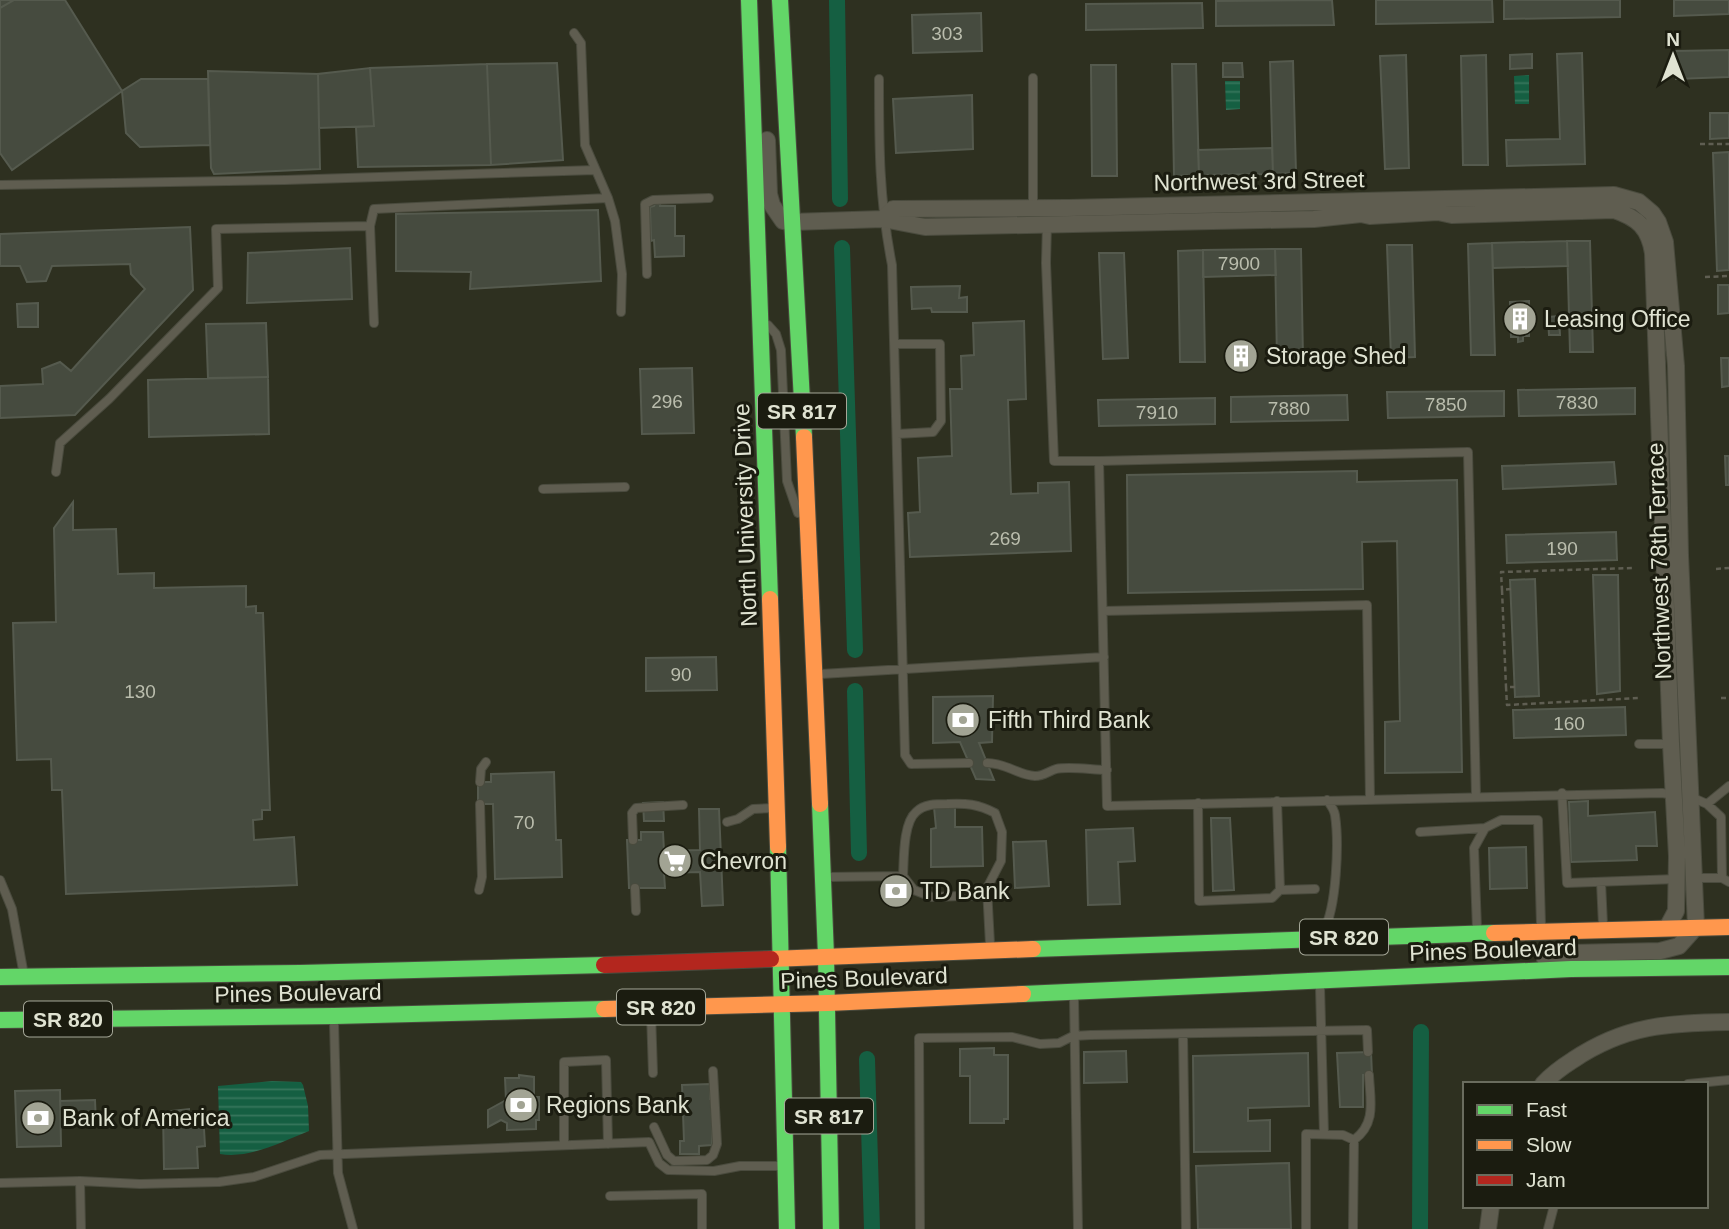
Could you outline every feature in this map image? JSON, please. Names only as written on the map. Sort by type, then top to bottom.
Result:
[{"type":"main road","name":"North University Drive","points":[[750,0],[784,1004]]},
{"type":"main road","name":"SR 817","points":[[780,0],[815,674],[828,1003],[831,1229]]},
{"type":"main road","name":"Pines Boulevard","points":[[0,976],[321,981],[401,971],[1320,937],[1729,927]]},
{"type":"main road","points":[[1323,967],[1357,950],[1463,944],[1499,933]]},
{"type":"main road","points":[[1309,953],[1320,937]]},
{"type":"main road","points":[[1142,989],[1189,972],[1288,965]]},
{"type":"main road","name":"Pines Boulevard","points":[[0,1020],[334,1016],[828,1003],[1142,989],[1323,967],[1488,972],[1729,967]]},
{"type":"main road","points":[[358,987],[401,971]]},
{"type":"main road","points":[[334,1016],[339,998]]},
{"type":"main road","points":[[137,1018],[161,1002]]},
{"type":"main road","name":"SR 817","points":[[784,1004],[787,1229]]},
{"type":"street","name":"North University Drive","points":[[751,24],[762,35],[769,194],[772,205],[783,221],[792,222]]},
{"type":"street","name":"Northwest 3rd Street","points":[[883,219],[893,209],[1614,195],[1639,202]]},
{"type":"street","name":"Northwest 78th Terrace","points":[[1639,202],[1658,222],[1665,242],[1675,352],[1688,739],[1676,911],[1667,928]]},
{"type":"street","name":"Northwest 3rd Street","points":[[792,222],[883,219],[925,227],[1314,219],[1360,214],[1370,216],[1438,212],[1452,215],[1614,210],[1636,219]]},
{"type":"street","name":"Northwest 78th Terrace","points":[[1636,219],[1649,234],[1653,253],[1671,744],[1695,878],[1696,927]]},
{"type":"street","points":[[1488,972],[1570,953],[1660,951],[1679,946],[1696,927]]},
{"type":"street","points":[[1545,1082],[1551,1074],[1595,1045],[1641,1029],[1671,1023],[1729,1022]]},
{"type":"street","points":[[1488,1229],[1491,1208]]},
{"type":"lane","points":[[575,33],[581,43],[585,145],[608,198],[619,243],[621,312]]},
{"type":"lane","points":[[1033,78],[1033,208]]},
{"type":"lane","points":[[879,79],[879,174],[883,219],[892,265],[905,755],[911,764],[969,764]]},
{"type":"lane","points":[[0,186],[595,170]]},
{"type":"lane","points":[[374,323],[370,226],[373,211],[377,207],[608,198]]},
{"type":"lane","points":[[647,274],[645,204],[653,200],[709,198]]},
{"type":"lane","points":[[1047,224],[1046,263],[1054,461],[1468,452],[1476,796]]},
{"type":"lane","points":[[56,472],[60,443],[108,399],[218,288],[216,229],[370,226]]},
{"type":"lane","points":[[761,320],[776,334],[781,350],[787,481],[809,545]]},
{"type":"lane","points":[[894,344],[940,344],[941,421],[933,432],[897,434]]},
{"type":"lane","points":[[1099,461],[1108,806],[1562,793],[1662,793],[1707,804],[1725,817],[1726,880],[1695,878],[1567,883],[1562,793]]},
{"type":"lane","points":[[543,489],[625,487]]},
{"type":"lane","points":[[1103,611],[1367,605],[1370,799]]},
{"type":"lane","points":[[815,674],[1104,657]]},
{"type":"lane","points":[[1639,744],[1671,744],[1688,739]]},
{"type":"lane","points":[[480,782],[481,769],[486,762]]},
{"type":"lane","points":[[987,763],[1009,766],[1029,775],[1048,774],[1056,769],[1107,770]]},
{"type":"lane","points":[[1707,804],[1729,786]]},
{"type":"lane","points":[[1320,937],[1327,925],[1336,880],[1335,812],[1327,800]]},
{"type":"lane","points":[[1277,801],[1280,890]]},
{"type":"lane","points":[[1198,803],[1199,901],[1272,898],[1280,890],[1315,889]]},
{"type":"lane","points":[[479,890],[482,877],[481,804]]},
{"type":"lane","points":[[988,895],[932,897],[915,890],[903,876],[906,830],[914,813],[929,805],[978,804],[995,813],[1002,832],[1002,862],[987,888],[988,895],[990,951]]},
{"type":"lane","points":[[633,840],[632,813],[636,808],[683,805]]},
{"type":"lane","points":[[727,822],[738,819],[752,809],[778,808]]},
{"type":"lane","points":[[1420,832],[1485,828],[1501,820],[1538,820],[1541,932]]},
{"type":"lane","points":[[1477,933],[1474,848],[1485,828]]},
{"type":"lane","points":[[823,877],[903,876]]},
{"type":"lane","points":[[0,880],[12,909],[25,976]]},
{"type":"lane","points":[[1601,882],[1603,930]]},
{"type":"lane","points":[[635,888],[636,911]]},
{"type":"lane","points":[[1323,967],[1324,1135]]},
{"type":"lane","points":[[1074,992],[1078,1229]]},
{"type":"lane","points":[[651,1007],[653,1073]]},
{"type":"lane","points":[[334,1016],[336,1154],[341,1191],[352,1229]]},
{"type":"lane","points":[[920,1229],[919,1038],[1012,1037],[1040,1044],[1059,1043],[1073,1037],[1367,1030],[1368,1052]]},
{"type":"lane","points":[[1183,1034],[1186,1229]]},
{"type":"lane","points":[[564,1145],[564,1062],[606,1060],[608,1144]]},
{"type":"lane","points":[[654,1128],[667,1154],[674,1161],[708,1160],[717,1144],[713,1071]]},
{"type":"lane","points":[[1354,1140],[1364,1132],[1370,1120],[1369,1074]]},
{"type":"lane","points":[[1708,1082],[1729,1080]]},
{"type":"lane","points":[[1306,1229],[1306,1134],[1343,1135],[1354,1140]]},
{"type":"lane","points":[[1353,1229],[1354,1140]]},
{"type":"lane","points":[[0,1183],[80,1181],[140,1184],[236,1181],[305,1158],[336,1154],[649,1142],[659,1163],[668,1170],[714,1171],[740,1166],[785,1166]]},
{"type":"lane","points":[[80,1181],[81,1229]]},
{"type":"lane","points":[[611,1196],[702,1194],[702,1229]]},
{"type":"lane","points":[[1548,1229],[1553,1208]]},
{"type":"path","points":[[1700,145],[1729,144]]},
{"type":"path","points":[[1705,277],[1729,276]]},
{"type":"path","points":[[1632,568],[1501,572],[1506,688],[1507,705],[1638,698]]},
{"type":"path","points":[[1716,569],[1729,568]]},
{"type":"path","points":[[1502,590],[1511,589]]},
{"type":"path","points":[[1506,688],[1515,688]]},
{"type":"path","points":[[1721,698],[1729,698]]},
{"type":"shaded area","points":[[1529,75],[1529,104],[1515,104],[1514,76]]},
{"type":"shaded area","points":[[1225,81],[1240,81],[1240,109],[1226,110]]},
{"type":"shaded area","points":[[272,1081],[301,1082],[308,1106],[309,1131],[254,1152],[220,1154],[218,1086]]},
{"type":"building","points":[[0,0],[14,0],[0,8]]},
{"type":"building","points":[[14,0],[65,0],[122,91],[12,170],[0,153],[0,8]]},
{"type":"building","points":[[1332,0],[1334,25],[1216,26],[1216,1]]},
{"type":"building","points":[[1376,0],[1492,0],[1493,22],[1376,24]]},
{"type":"building","points":[[1504,0],[1620,0],[1620,17],[1504,19]]},
{"type":"building","points":[[1674,0],[1729,0],[1729,14],[1674,16]]},
{"type":"building","points":[[1202,3],[1203,28],[1086,30],[1086,4]]},
{"type":"building","points":[[981,13],[982,51],[913,53],[912,15]]},
{"type":"building","points":[[1729,50],[1729,77],[1676,79],[1675,51]]},
{"type":"building","points":[[1582,53],[1585,164],[1507,166],[1506,140],[1560,139],[1557,54]]},
{"type":"building","points":[[1532,54],[1532,68],[1510,69],[1510,55]]},
{"type":"building","points":[[1406,55],[1409,168],[1385,169],[1380,56]]},
{"type":"building","points":[[1486,55],[1488,165],[1463,165],[1461,56]]},
{"type":"building","points":[[1293,61],[1296,173],[1273,174],[1270,62]]},
{"type":"building","points":[[557,63],[563,160],[491,165],[487,64]]},
{"type":"building","points":[[1223,63],[1242,63],[1243,77],[1223,77]]},
{"type":"building","points":[[487,64],[491,165],[358,167],[356,127],[374,126],[370,68]]},
{"type":"building","points":[[1172,64],[1196,64],[1199,175],[1174,176]]},
{"type":"building","points":[[1091,65],[1116,65],[1117,176],[1092,176]]},
{"type":"building","points":[[370,68],[374,126],[319,128],[318,74]]},
{"type":"building","points":[[208,71],[318,74],[320,169],[214,174],[211,168]]},
{"type":"building","points":[[141,79],[208,79],[210,145],[140,147],[126,133],[122,91]]},
{"type":"building","points":[[972,95],[973,149],[896,153],[893,99]]},
{"type":"building","points":[[1710,113],[1729,113],[1729,138],[1710,139]]},
{"type":"building","points":[[1272,148],[1273,174],[1199,175],[1198,150]]},
{"type":"building","points":[[1729,152],[1729,270],[1717,271],[1713,153]]},
{"type":"building","points":[[655,204],[675,206],[675,236],[684,236],[684,256],[655,257],[654,240],[651,241],[650,207]]},
{"type":"building","points":[[598,210],[601,281],[470,289],[471,272],[396,271],[396,214]]},
{"type":"building","points":[[190,227],[193,290],[75,415],[0,418],[0,386],[43,384],[42,369],[60,362],[71,371],[145,289],[131,274],[130,264],[52,266],[46,281],[27,282],[20,266],[0,266],[0,234]]},
{"type":"building","points":[[1567,241],[1590,241],[1593,352],[1570,352]]},
{"type":"building","points":[[1567,241],[1568,266],[1493,268],[1492,243]]},
{"type":"building","points":[[1492,243],[1495,355],[1471,355],[1468,244]]},
{"type":"building","points":[[1387,245],[1412,245],[1415,357],[1391,358]]},
{"type":"building","points":[[350,248],[352,299],[247,303],[248,253]]},
{"type":"building","points":[[1275,249],[1276,275],[1203,277],[1203,250]]},
{"type":"building","points":[[1275,249],[1301,249],[1303,359],[1277,360]]},
{"type":"building","points":[[1203,250],[1205,362],[1180,362],[1178,251]]},
{"type":"building","points":[[1099,253],[1124,253],[1128,358],[1103,359]]},
{"type":"building","points":[[1718,285],[1729,285],[1729,313],[1718,314]]},
{"type":"building","points":[[960,286],[959,298],[967,297],[967,312],[912,309],[911,287]]},
{"type":"building","name":"Leasing Office","points":[[1529,301],[1529,336],[1523,336],[1523,341],[1518,342],[1518,337],[1511,337],[1510,302]]},
{"type":"building","points":[[38,303],[38,327],[18,327],[17,304]]},
{"type":"building","points":[[1559,316],[1560,335],[1549,335],[1548,317]]},
{"type":"building","points":[[1024,321],[1026,399],[1008,400],[1011,494],[1038,493],[1038,483],[1069,482],[1071,551],[910,557],[908,513],[920,512],[918,458],[952,456],[950,389],[962,389],[961,356],[974,355],[973,323]]},
{"type":"building","points":[[266,323],[268,377],[208,378],[206,324]]},
{"type":"building","name":"Storage Shed","points":[[1251,346],[1252,364],[1229,364],[1229,347]]},
{"type":"building","points":[[1721,358],[1729,358],[1729,386],[1722,387]]},
{"type":"building","points":[[692,368],[694,433],[642,434],[640,369]]},
{"type":"building","points":[[268,377],[269,434],[149,437],[148,380]]},
{"type":"building","points":[[1635,388],[1635,414],[1519,416],[1518,390]]},
{"type":"building","points":[[1504,391],[1504,416],[1388,418],[1387,392]]},
{"type":"building","points":[[1347,395],[1348,420],[1231,422],[1231,397]]},
{"type":"building","points":[[1215,398],[1215,424],[1099,426],[1098,400]]},
{"type":"building","points":[[1725,456],[1729,456],[1729,485],[1726,485]]},
{"type":"building","points":[[1614,462],[1616,484],[1503,489],[1502,466]]},
{"type":"building","points":[[1357,471],[1357,482],[1457,480],[1462,772],[1385,773],[1385,722],[1400,721],[1397,541],[1362,542],[1363,589],[1128,593],[1127,475]]},
{"type":"building","points":[[73,502],[73,530],[116,529],[118,574],[154,573],[154,588],[246,586],[246,607],[256,606],[256,613],[263,613],[270,810],[262,810],[262,819],[253,820],[254,840],[294,837],[297,885],[66,894],[62,790],[52,790],[51,759],[17,760],[13,623],[56,622],[54,528]]},
{"type":"building","points":[[1616,532],[1617,560],[1507,563],[1506,535]]},
{"type":"building","points":[[1593,575],[1618,575],[1620,691],[1597,694]]},
{"type":"building","points":[[1535,579],[1539,696],[1515,697],[1510,580]]},
{"type":"building","points":[[716,657],[717,690],[646,691],[646,658]]},
{"type":"building","name":"Fifth Third Bank","points":[[993,696],[992,742],[979,743],[994,780],[976,779],[960,742],[933,743],[933,697]]},
{"type":"building","points":[[1625,707],[1626,735],[1514,738],[1513,710]]},
{"type":"building","points":[[554,772],[556,840],[561,840],[562,877],[495,879],[493,804],[478,804],[478,782],[491,782],[491,774]]},
{"type":"building","points":[[1588,801],[1588,816],[1655,812],[1657,846],[1636,846],[1637,860],[1571,862],[1569,802]]},
{"type":"building","points":[[663,802],[664,821],[644,821],[643,803]]},
{"type":"building","points":[[955,806],[955,827],[982,827],[983,866],[931,867],[931,829],[936,828],[934,807]]},
{"type":"building","name":"Chevron","points":[[699,809],[719,809],[723,905],[702,906],[700,872],[664,873],[665,888],[629,888],[627,840],[641,840],[641,832],[663,832],[664,851],[700,850]]},
{"type":"building","points":[[1211,818],[1230,818],[1234,890],[1213,891]]},
{"type":"building","points":[[1133,828],[1135,861],[1118,862],[1120,904],[1088,905],[1086,830]]},
{"type":"building","points":[[1046,841],[1049,886],[1015,888],[1013,842]]},
{"type":"building","points":[[1526,847],[1527,888],[1490,889],[1489,848]]},
{"type":"building","points":[[994,1048],[994,1055],[1008,1055],[1008,1119],[1004,1119],[1004,1123],[970,1123],[970,1076],[960,1076],[960,1049]]},
{"type":"building","points":[[1126,1051],[1127,1082],[1084,1083],[1084,1052]]},
{"type":"building","points":[[1371,1052],[1372,1075],[1363,1075],[1363,1107],[1340,1107],[1337,1053]]},
{"type":"building","points":[[1308,1053],[1309,1106],[1248,1108],[1248,1121],[1270,1120],[1270,1151],[1194,1152],[1193,1056]]},
{"type":"building","points":[[519,1075],[534,1077],[534,1097],[539,1097],[539,1120],[536,1120],[536,1129],[507,1130],[507,1123],[501,1120],[488,1127],[488,1110],[506,1100],[505,1078],[519,1078]]},
{"type":"building","points":[[710,1084],[710,1099],[713,1099],[712,1145],[699,1146],[699,1154],[680,1154],[680,1141],[684,1141],[682,1085]]},
{"type":"building","points":[[60,1090],[61,1146],[17,1147],[15,1091]]},
{"type":"building","points":[[95,1100],[96,1124],[61,1125],[60,1101]]},
{"type":"building","points":[[189,1109],[189,1112],[203,1112],[205,1146],[197,1147],[198,1168],[164,1169],[163,1112]]},
{"type":"building","points":[[1289,1163],[1291,1229],[1198,1229],[1196,1166]]},
{"type":"waterway","points":[[837,0],[840,199]]},
{"type":"waterway","points":[[842,248],[855,650]]},
{"type":"waterway","points":[[855,691],[859,853]]},
{"type":"waterway","points":[[1420,1229],[1421,1032]]},
{"type":"waterway","points":[[867,1059],[872,1229]]},
{"type":"traffic: fast","points":[[749,0],[770,599]]},
{"type":"traffic: fast","points":[[780,0],[804,437]]},
{"type":"traffic: fast","points":[[820,804],[831,1229]]},
{"type":"traffic: fast","points":[[778,847],[787,1229]]},
{"type":"traffic: fast","points":[[1033,949],[1494,933]]},
{"type":"traffic: fast","points":[[0,977],[604,965]]},
{"type":"traffic: fast","points":[[1023,994],[1571,969],[1729,967]]},
{"type":"traffic: fast","points":[[0,1020],[604,1009]]},
{"type":"traffic: slow","points":[[804,437],[820,804]]},
{"type":"traffic: slow","points":[[770,599],[778,847]]},
{"type":"traffic: slow","points":[[1494,933],[1729,927]]},
{"type":"traffic: slow","points":[[771,959],[1033,949]]},
{"type":"traffic: slow","points":[[604,1009],[1023,994]]},
{"type":"traffic: jam","points":[[604,965],[771,959]]},
{"type":"place","name":"Leasing Office","points":[[1520,319]]},
{"type":"place","name":"Storage Shed","points":[[1241,356]]},
{"type":"place","name":"Fifth Third Bank","points":[[963,720]]},
{"type":"place","name":"Chevron","points":[[675,861]]},
{"type":"place","name":"TD Bank","points":[[896,891]]},
{"type":"place","name":"Regions Bank","points":[[521,1105]]},
{"type":"place","name":"Bank of America","points":[[38,1118]]}]
